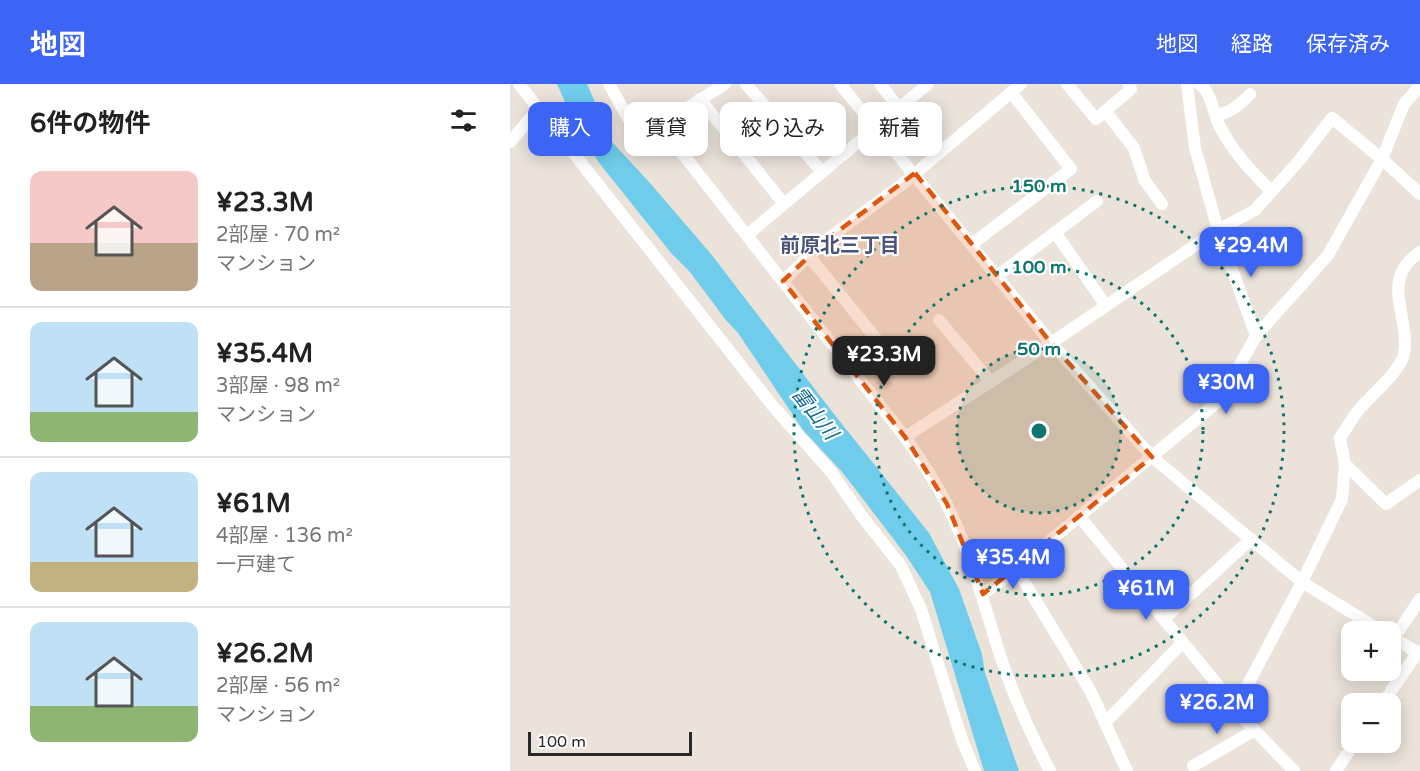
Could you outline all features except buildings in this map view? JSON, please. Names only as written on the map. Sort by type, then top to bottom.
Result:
[{"type":"street","points":[[519,84],[534,102]]},
{"type":"street","points":[[609,84],[624,111]]},
{"type":"street","points":[[695,102],[725,84]]},
{"type":"street","points":[[746,84],[822,172]]},
{"type":"street","points":[[840,84],[858,106]]},
{"type":"street","points":[[880,84],[894,102]]},
{"type":"street","points":[[906,102],[928,84]]},
{"type":"street","points":[[1067,84],[1096,119],[1131,89],[1128,84]]},
{"type":"street","points":[[1187,84],[1195,148],[1218,230],[1256,336]]},
{"type":"street","points":[[1199,84],[1204,87],[1219,125],[1242,162],[1272,191]]},
{"type":"street","points":[[983,594],[1018,568],[1023,561],[1220,400],[1256,336],[1328,255],[1382,159],[1404,104],[1420,86]]},
{"type":"street","points":[[783,281],[825,241],[915,173],[1016,88],[1071,169],[972,244]]},
{"type":"street","points":[[1216,116],[1241,105],[1250,94]]},
{"type":"street","points":[[700,99],[784,204]]},
{"type":"street","points":[[1105,111],[1134,148],[1145,181],[1162,204]]},
{"type":"street","points":[[905,437],[1051,343],[1218,230],[1255,210],[1332,118],[1420,194]]},
{"type":"street","points":[[510,142],[528,121]]},
{"type":"street","points":[[747,235],[858,142]]},
{"type":"street","points":[[577,156],[772,405],[832,473],[901,566],[921,609],[961,736],[975,771]]},
{"type":"street","points":[[685,156],[905,437],[928,470],[947,504],[983,594],[1001,659],[1016,699],[1050,771]]},
{"type":"street","points":[[901,156],[1051,343],[1152,457],[1302,582],[1366,621]]},
{"type":"street","points":[[997,276],[1097,201]]},
{"type":"street","points":[[1055,232],[1106,306]]},
{"type":"street","points":[[1236,706],[1302,582],[1342,499],[1345,464],[1340,438],[1359,408],[1377,392],[1404,357],[1405,342],[1396,288],[1404,269],[1420,252]]},
{"type":"street","points":[[809,256],[878,341]]},
{"type":"street","points":[[939,320],[991,382]]},
{"type":"street","points":[[1345,464],[1386,504],[1420,480]]},
{"type":"street","points":[[1079,516],[1236,706],[1241,716],[1294,771]]},
{"type":"street","points":[[1164,619],[1251,539]]},
{"type":"street","points":[[1018,568],[1091,692],[1127,771]]},
{"type":"street","points":[[1401,621],[1420,599]]},
{"type":"street","points":[[1105,723],[1183,642]]},
{"type":"street","points":[[1390,693],[1419,653],[1401,642]]},
{"type":"street","points":[[1194,766],[1255,730]]},
{"type":"street","points":[[1336,771],[1348,753]]},
{"type":"highlighted area","points":[[915,173],[1051,343],[1152,457],[983,594],[947,504],[905,437],[783,281],[825,241]]},
{"type":"water","points":[[557,84],[587,84],[595,102],[565,102]]},
{"type":"water","name":"雷山川","points":[[612,141],[711,254],[929,533],[959,589],[1019,771],[984,771],[930,592],[905,554],[843,473],[803,430],[738,333],[595,156],[612,156]]},
{"type":"district","name":"前原北三丁目","points":[[840,245]]}]
